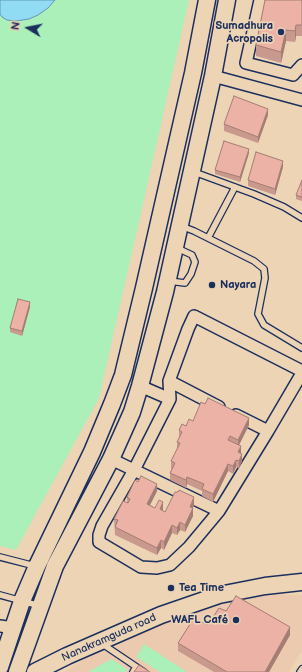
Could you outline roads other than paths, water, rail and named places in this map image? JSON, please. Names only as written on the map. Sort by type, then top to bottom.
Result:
[{"type":"main road","points":[[0,667],[7,627],[22,601],[37,566],[92,452],[123,374],[188,96],[208,0]]},
{"type":"main road","points":[[17,672],[40,606],[61,553],[111,459],[132,412],[140,386],[180,226],[213,76],[227,0]]},
{"type":"main road","name":"Nanakramguda road","points":[[35,672],[161,615],[219,596],[265,586],[302,582]]},
{"type":"street","points":[[260,0],[246,63],[293,75],[302,65]]},
{"type":"street","points":[[213,76],[302,100]]},
{"type":"street","points":[[194,316],[302,372],[219,511],[189,547],[170,565],[157,568],[141,567],[99,542],[99,535],[102,526],[134,470],[170,399],[169,381],[194,316]]},
{"type":"street","points":[[169,381],[268,431]]},
{"type":"street","points":[[140,386],[170,399]]},
{"type":"street","points":[[111,459],[219,511]]},
{"type":"lane","points":[[192,171],[284,207],[302,218]]},
{"type":"lane","points":[[208,238],[235,187]]},
{"type":"lane","points":[[180,226],[254,261],[264,269],[265,278],[258,314],[264,325],[302,348]]},
{"type":"lane","points":[[167,281],[185,283],[191,274],[195,262],[192,255],[175,247]]},
{"type":"lane","points":[[0,557],[37,566]]},
{"type":"lane","points":[[0,595],[40,606]]},
{"type":"lane","points":[[100,642],[134,669],[144,672]]},
{"type":"water","points":[[0,0],[55,0],[48,8],[38,15],[29,19],[16,21],[7,20],[2,17],[0,14]]},
{"type":"place","name":"Sumadhura Acropolis","points":[[281,32]]},
{"type":"place","name":"Nayara","points":[[212,285]]},
{"type":"place","name":"Tea Time","points":[[171,588]]},
{"type":"place","name":"WAFL Café","points":[[236,620]]}]
